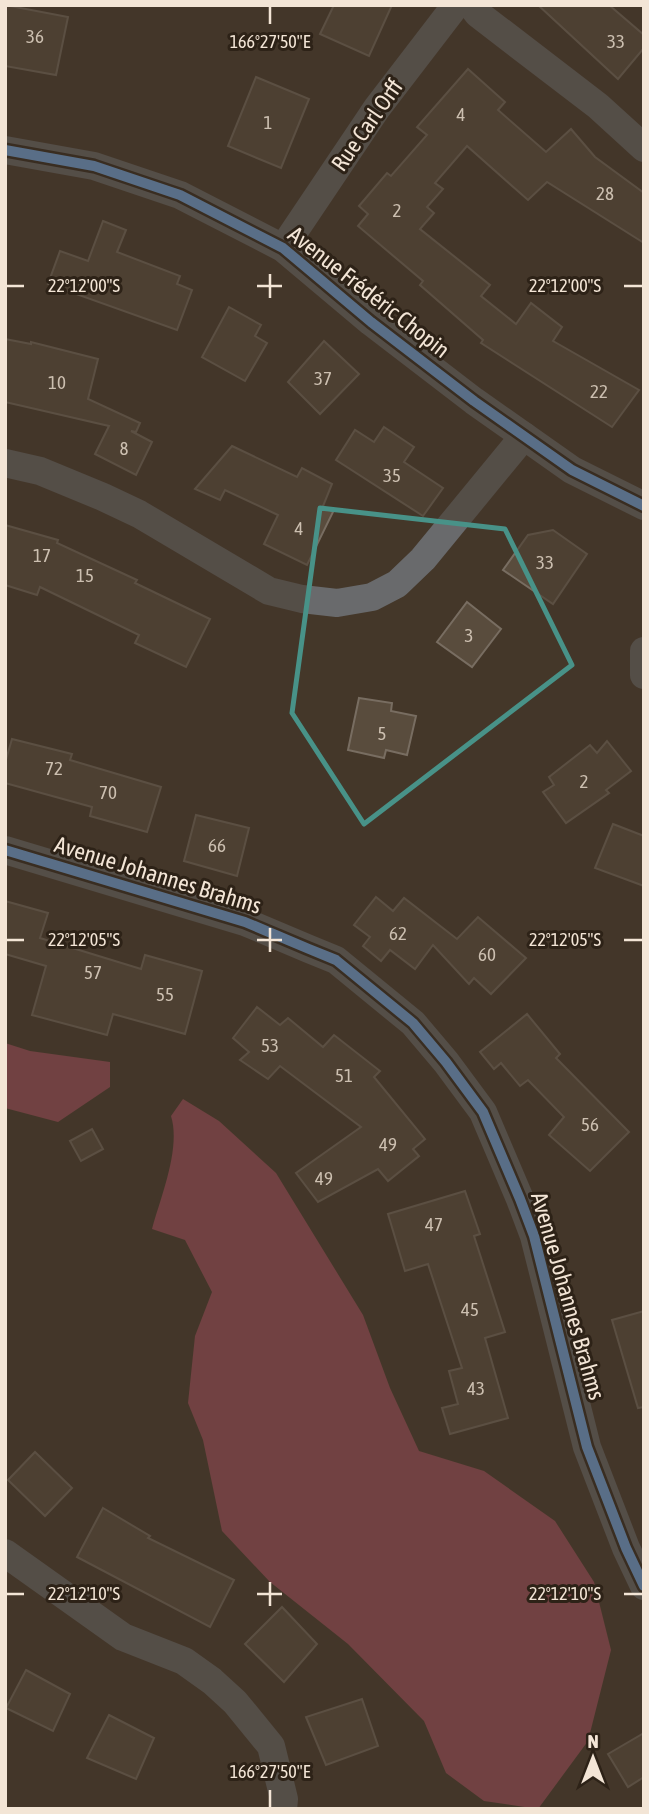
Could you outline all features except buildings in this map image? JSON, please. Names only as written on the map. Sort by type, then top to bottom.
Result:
[{"type":"street","name":"Rue Carl Orff","points":[[283,248],[377,108],[456,5]]},
{"type":"street","points":[[471,5],[478,14],[598,106],[644,148]]},
{"type":"street","name":"Avenue Frédéric Chopin","points":[[5,150],[94,166],[180,195],[283,248],[371,322],[524,436],[572,470],[644,506]]},
{"type":"street","points":[[5,463],[40,471],[127,508],[214,556],[269,591],[302,599],[337,603],[372,597],[397,584],[424,559],[524,436]]},
{"type":"street","points":[[644,651],[644,675]]},
{"type":"street","name":"Avenue Johannes Brahms","points":[[5,850],[246,922],[309,948],[336,960],[413,1023],[484,1112],[520,1199],[538,1248],[587,1447],[625,1548],[644,1586]]},
{"type":"street","points":[[5,1553],[123,1637],[184,1661],[235,1702],[271,1746],[284,1799],[283,1809]]},
{"type":"highlighted area","points":[[320,508],[505,529],[572,665],[364,824],[292,713]]},
{"type":"shaded area","points":[[5,1043],[30,1051],[110,1062],[110,1087],[58,1122],[5,1108]]},
{"type":"shaded area","points":[[183,1099],[219,1121],[276,1173],[363,1315],[390,1388],[419,1451],[484,1471],[555,1521],[594,1582],[611,1650],[588,1741],[538,1809],[484,1801],[446,1773],[424,1721],[348,1644],[270,1582],[222,1531],[203,1440],[188,1403],[195,1336],[212,1292],[185,1240],[152,1229],[172,1157],[174,1143],[171,1116]]},
{"type":"cycle path","points":[[5,150],[94,166],[180,195],[283,248],[371,322],[474,401],[572,470],[644,506]]},
{"type":"cycle path","points":[[5,850],[245,922],[336,960],[413,1023],[483,1112],[520,1199],[534,1236],[587,1447],[626,1548],[644,1586]]}]
